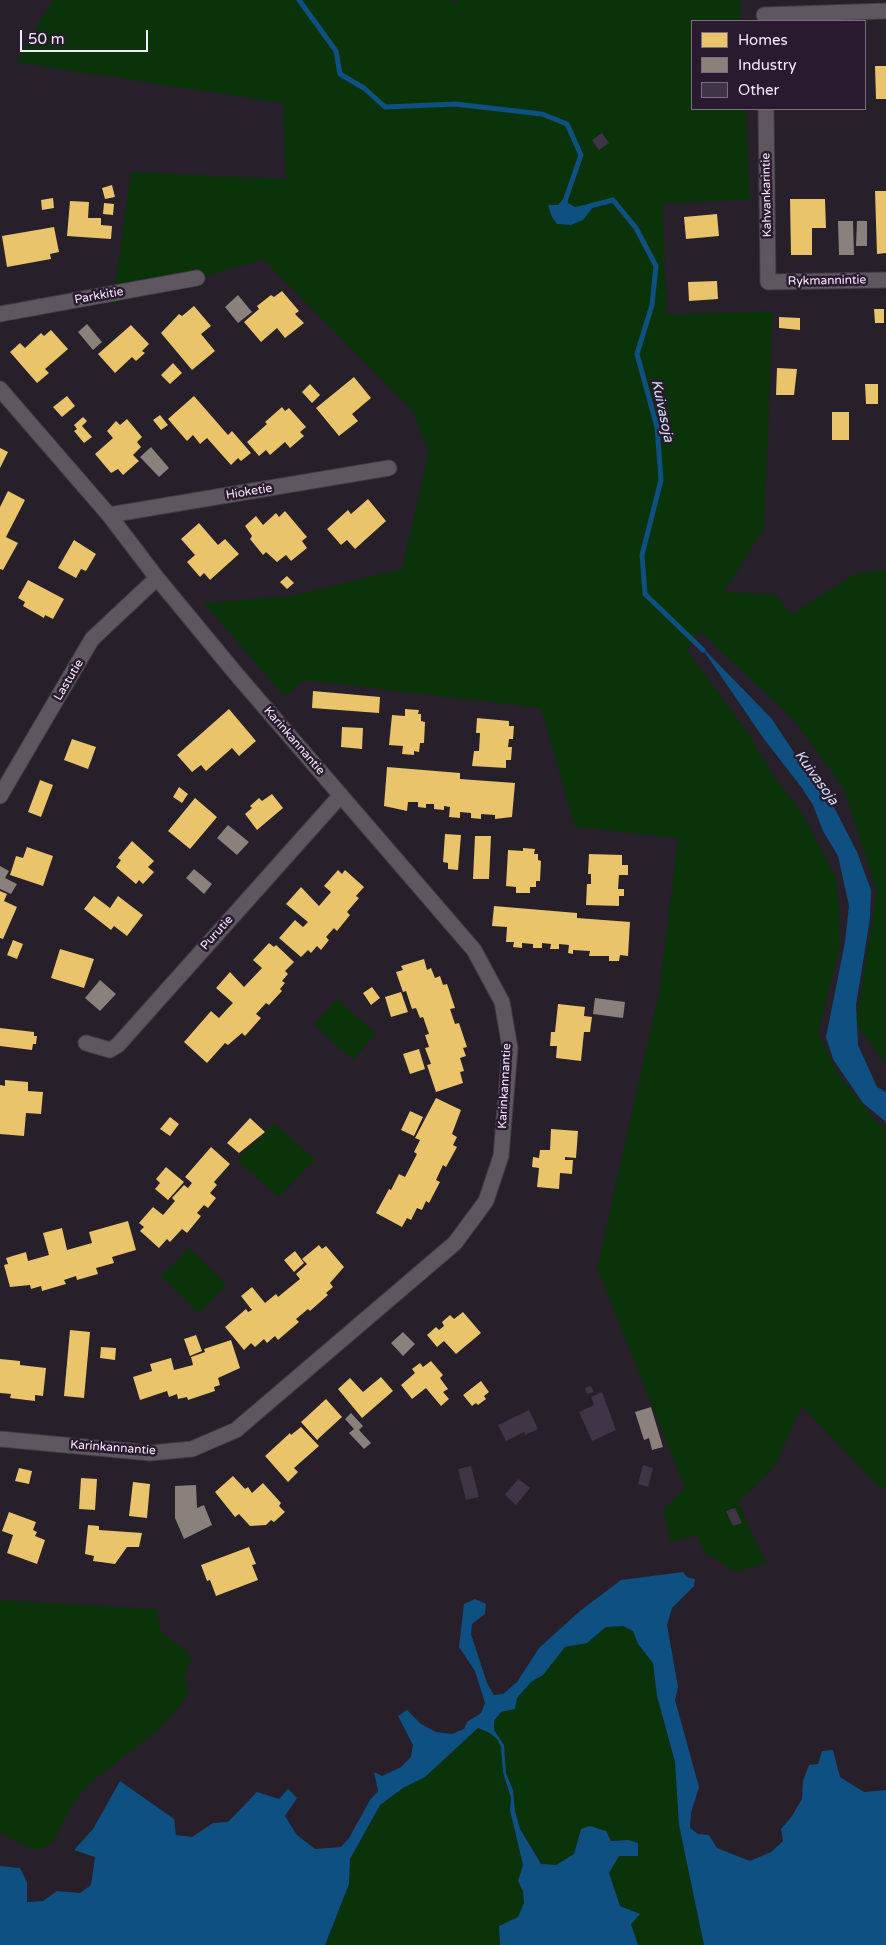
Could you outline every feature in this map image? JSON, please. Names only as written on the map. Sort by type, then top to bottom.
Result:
[{"type":"street","points":[[764,12],[886,11]]},
{"type":"street","name":"Kahvankarintie","points":[[766,110],[768,282]]},
{"type":"street","name":"Parkkitie","points":[[0,314],[197,278]]},
{"type":"street","name":"Rykmannintie","points":[[768,282],[886,280]]},
{"type":"street","name":"Karinkannantie","points":[[0,389],[109,515],[157,578],[474,950],[502,1002],[510,1048],[501,1156],[486,1201],[455,1243],[236,1430],[192,1449],[150,1453],[0,1439]]},
{"type":"street","name":"Hioketie","points":[[109,515],[390,468]]},
{"type":"street","name":"Lastutie","points":[[0,796],[92,639],[157,578]]},
{"type":"street","name":"Purutie","points":[[86,1043],[110,1050],[118,1045],[341,795]]},
{"type":"green space","points":[[53,0],[450,0],[454,4],[458,0],[740,0],[741,20],[691,20],[691,110],[746,110],[750,199],[662,204],[667,315],[773,311],[764,528],[724,592],[775,594],[792,614],[855,574],[886,570],[886,1065],[856,1022],[877,892],[844,789],[794,720],[700,631],[687,650],[749,735],[774,777],[801,811],[837,880],[840,945],[818,1034],[839,1075],[877,1123],[886,1128],[886,1488],[880,1488],[802,1406],[775,1466],[738,1502],[766,1563],[736,1572],[704,1552],[698,1535],[671,1542],[663,1510],[685,1488],[597,1268],[659,993],[678,838],[575,827],[541,708],[305,680],[284,696],[204,603],[291,596],[402,569],[429,452],[412,410],[263,259],[113,304],[131,172],[286,179],[283,103],[16,62]]},
{"type":"green space","points":[[337,999],[376,1034],[353,1060],[314,1025]]},
{"type":"green space","points":[[274,1123],[315,1160],[279,1197],[237,1160]]},
{"type":"green space","points":[[189,1248],[227,1285],[199,1313],[161,1276]]},
{"type":"green space","points":[[0,1600],[157,1609],[161,1632],[187,1652],[192,1662],[188,1665],[185,1678],[188,1693],[183,1702],[159,1729],[89,1784],[72,1806],[53,1842],[41,1849],[26,1847],[0,1832]]},
{"type":"green space","points":[[623,1626],[633,1631],[638,1644],[653,1663],[657,1696],[675,1763],[679,1825],[704,1945],[638,1945],[631,1924],[620,1906],[609,1872],[629,1840],[611,1841],[581,1829],[574,1854],[556,1865],[542,1864],[520,1829],[515,1811],[513,1790],[506,1773],[504,1745],[494,1730],[494,1721],[502,1712],[515,1709],[517,1698],[531,1682],[543,1675],[565,1647],[587,1643],[606,1627]]},
{"type":"green space","points":[[478,1728],[490,1733],[497,1739],[501,1747],[503,1772],[511,1798],[510,1810],[523,1865],[518,1881],[523,1891],[524,1903],[518,1917],[499,1926],[500,1945],[325,1945],[349,1884],[350,1859],[380,1805],[403,1788],[425,1777]]},
{"type":"water","points":[[567,195],[568,203],[575,207],[597,202],[583,220],[571,225],[557,224],[552,217],[548,205],[558,205]]},
{"type":"water","points":[[699,644],[772,719],[797,757],[820,780],[857,852],[871,890],[870,918],[856,1005],[858,1045],[877,1087],[886,1092],[886,1122],[863,1103],[833,1059],[826,1037],[845,942],[849,906],[838,856],[823,831],[813,805],[802,788],[764,739]]},
{"type":"water","points":[[683,1572],[687,1577],[695,1579],[694,1586],[672,1608],[667,1625],[678,1687],[675,1700],[699,1787],[691,1813],[690,1828],[698,1834],[709,1835],[717,1848],[750,1861],[771,1852],[783,1841],[781,1829],[792,1816],[802,1799],[803,1781],[809,1765],[818,1764],[822,1751],[833,1750],[840,1777],[864,1792],[886,1790],[886,1945],[704,1945],[679,1825],[675,1762],[657,1696],[653,1663],[638,1644],[633,1631],[623,1626],[606,1627],[587,1643],[565,1647],[543,1675],[531,1682],[517,1698],[515,1709],[501,1712],[494,1721],[494,1730],[504,1745],[506,1773],[513,1790],[515,1811],[520,1829],[541,1864],[556,1865],[574,1854],[581,1829],[590,1826],[606,1831],[611,1841],[629,1840],[638,1843],[638,1856],[619,1856],[609,1873],[620,1906],[640,1914],[631,1924],[638,1945],[500,1945],[499,1926],[518,1917],[524,1903],[523,1891],[518,1881],[523,1865],[510,1810],[511,1798],[503,1772],[501,1747],[497,1739],[490,1733],[478,1728],[425,1777],[403,1788],[380,1805],[350,1859],[349,1884],[325,1945],[0,1945],[0,1866],[20,1868],[27,1882],[27,1902],[43,1901],[57,1891],[80,1893],[91,1885],[95,1857],[74,1850],[93,1829],[120,1781],[174,1819],[176,1835],[192,1837],[213,1823],[228,1822],[257,1792],[279,1799],[288,1789],[297,1798],[285,1816],[297,1835],[315,1849],[341,1847],[349,1838],[370,1800],[378,1791],[374,1772],[382,1776],[401,1767],[411,1757],[413,1745],[398,1716],[407,1710],[421,1724],[436,1732],[452,1734],[464,1729],[467,1722],[481,1713],[485,1703],[475,1671],[459,1647],[464,1604],[475,1599],[486,1604],[485,1614],[472,1624],[471,1634],[487,1683],[494,1695],[503,1694],[517,1682],[539,1648],[580,1611],[621,1580]]},
{"type":"building: Homes","points":[[875,66],[886,66],[886,99],[876,99]]},
{"type":"building: Homes","points":[[112,185],[115,197],[105,199],[102,188]]},
{"type":"building: Homes","points":[[875,191],[886,191],[886,253],[877,254]]},
{"type":"building: Homes","points":[[53,198],[54,208],[42,210],[41,200]]},
{"type":"building: Homes","points":[[790,199],[825,199],[826,228],[812,228],[812,255],[791,255]]},
{"type":"building: Homes","points":[[70,201],[89,202],[88,218],[101,218],[101,225],[112,226],[111,239],[67,236]]},
{"type":"building: Homes","points":[[104,203],[114,204],[113,215],[103,214]]},
{"type":"building: Homes","points":[[717,214],[719,236],[686,239],[684,217]]},
{"type":"building: Homes","points":[[54,227],[59,252],[50,254],[51,259],[7,267],[2,236]]},
{"type":"building: Homes","points":[[717,281],[718,299],[689,301],[688,282]]},
{"type":"building: Homes","points":[[282,291],[299,311],[295,314],[304,323],[285,338],[277,328],[261,342],[244,322],[259,309],[257,306],[271,295],[274,297]]},
{"type":"building: Homes","points":[[194,306],[211,326],[201,334],[215,351],[192,370],[161,333],[179,314],[182,316]]},
{"type":"building: Homes","points":[[874,309],[884,309],[884,323],[875,323]]},
{"type":"building: Homes","points":[[779,317],[800,318],[800,330],[779,328]]},
{"type":"building: Homes","points":[[131,325],[149,344],[142,351],[145,353],[136,361],[132,357],[115,373],[98,354]]},
{"type":"building: Homes","points":[[51,330],[68,349],[45,369],[49,373],[37,383],[10,352],[20,343],[25,348],[41,333],[44,336]]},
{"type":"building: Homes","points":[[173,363],[182,373],[170,384],[161,375]]},
{"type":"building: Homes","points":[[777,368],[797,369],[794,395],[776,395]]},
{"type":"building: Homes","points":[[354,377],[371,398],[352,414],[358,421],[339,436],[316,408]]},
{"type":"building: Homes","points":[[310,384],[320,395],[312,403],[302,392]]},
{"type":"building: Homes","points":[[865,384],[878,384],[878,404],[866,404]]},
{"type":"building: Homes","points":[[67,396],[75,406],[62,417],[53,407]]},
{"type":"building: Homes","points":[[194,396],[228,435],[232,431],[251,453],[241,461],[238,458],[231,465],[207,438],[200,444],[193,435],[187,441],[168,419]]},
{"type":"building: Homes","points":[[282,407],[285,411],[289,408],[306,427],[300,432],[304,436],[290,448],[285,442],[270,455],[266,450],[259,456],[247,442]]},
{"type":"building: Homes","points":[[832,412],[849,412],[849,440],[832,440]]},
{"type":"building: Homes","points":[[160,415],[168,425],[161,430],[153,420]]},
{"type":"building: Homes","points":[[83,417],[87,421],[82,426],[92,437],[84,443],[74,431],[77,429],[74,425]]},
{"type":"building: Homes","points":[[127,419],[142,437],[137,442],[141,447],[133,455],[139,461],[123,475],[118,469],[111,473],[95,454],[113,438],[107,431],[116,421],[120,425]]},
{"type":"building: Homes","points":[[0,448],[8,452],[0,468]]},
{"type":"building: Homes","points":[[8,491],[25,500],[6,537],[18,543],[3,570],[0,569],[0,507]]},
{"type":"building: Homes","points":[[368,499],[386,521],[355,549],[347,540],[341,545],[327,529],[348,510],[351,514]]},
{"type":"building: Homes","points":[[285,511],[307,537],[302,541],[307,548],[291,561],[286,555],[277,562],[266,552],[263,555],[250,539],[252,536],[245,526],[256,516],[263,525],[276,513],[279,517]]},
{"type":"building: Homes","points":[[199,523],[218,545],[225,539],[239,554],[210,580],[204,573],[200,577],[187,562],[195,555],[181,539]]},
{"type":"building: Homes","points":[[74,540],[96,554],[86,571],[81,569],[76,578],[58,568]]},
{"type":"building: Homes","points":[[287,576],[294,583],[287,589],[280,582]]},
{"type":"building: Homes","points":[[28,580],[64,599],[53,619],[45,615],[44,618],[23,606],[25,602],[18,598]]},
{"type":"building: Homes","points":[[313,691],[380,697],[379,713],[312,708]]},
{"type":"building: Homes","points":[[229,709],[256,741],[239,756],[232,748],[206,771],[201,765],[192,772],[177,755]]},
{"type":"building: Homes","points":[[405,709],[419,710],[418,714],[421,714],[421,721],[425,722],[424,743],[420,743],[419,752],[414,751],[414,755],[402,754],[403,746],[389,745],[392,715],[405,716]]},
{"type":"building: Homes","points":[[477,718],[509,721],[509,726],[514,726],[513,739],[509,739],[508,747],[512,747],[511,760],[506,760],[506,768],[472,766],[474,751],[479,751],[480,733],[476,733]]},
{"type":"building: Homes","points":[[342,727],[363,728],[362,749],[341,747]]},
{"type":"building: Homes","points":[[72,739],[96,747],[88,769],[64,760]]},
{"type":"building: Homes","points":[[387,767],[460,773],[460,779],[515,783],[512,817],[495,819],[495,815],[481,814],[481,819],[471,818],[471,813],[460,812],[460,818],[449,817],[450,807],[444,806],[444,810],[434,809],[434,804],[426,804],[426,808],[418,807],[418,802],[408,802],[407,811],[384,806]]},
{"type":"building: Homes","points":[[40,780],[53,785],[41,817],[28,812]]},
{"type":"building: Homes","points":[[179,787],[188,794],[182,803],[173,797]]},
{"type":"building: Homes","points":[[272,794],[283,808],[257,830],[245,814],[252,808],[250,806],[259,798],[262,801]]},
{"type":"building: Homes","points":[[195,798],[217,817],[190,849],[168,831]]},
{"type":"building: Homes","points":[[445,834],[461,835],[458,870],[448,869],[448,863],[443,862]]},
{"type":"building: Homes","points":[[475,836],[491,836],[489,879],[473,879]]},
{"type":"building: Homes","points":[[132,841],[154,861],[148,867],[154,872],[143,884],[139,880],[136,884],[116,867],[121,860],[118,858]]},
{"type":"building: Homes","points":[[27,847],[53,856],[43,886],[10,875],[16,856],[23,858]]},
{"type":"building: Homes","points":[[523,848],[535,849],[534,854],[538,854],[538,860],[541,861],[540,881],[536,881],[536,887],[530,887],[530,893],[516,893],[516,887],[506,886],[508,850],[523,851]]},
{"type":"building: Homes","points":[[589,854],[622,855],[622,865],[628,865],[628,875],[619,875],[618,889],[624,889],[624,896],[619,896],[619,906],[586,905],[587,884],[591,884],[591,874],[588,874]]},
{"type":"building: Homes","points":[[338,870],[342,874],[345,870],[364,887],[356,896],[359,898],[347,912],[350,915],[337,931],[334,928],[326,937],[329,940],[321,950],[317,946],[311,953],[308,950],[301,957],[279,938],[295,920],[303,927],[308,922],[286,904],[301,887],[319,906],[331,892],[324,886]]},
{"type":"building: Homes","points":[[0,891],[7,894],[4,901],[17,907],[3,939],[0,938]]},
{"type":"building: Homes","points":[[94,896],[110,908],[118,896],[143,915],[127,936],[114,926],[111,930],[84,909]]},
{"type":"building: Homes","points":[[494,906],[577,913],[577,918],[630,922],[628,956],[620,955],[619,961],[609,961],[609,956],[589,956],[590,951],[573,950],[573,954],[568,953],[569,945],[559,944],[559,949],[550,949],[551,944],[542,943],[542,948],[533,948],[533,944],[522,943],[522,948],[513,947],[514,942],[506,942],[507,927],[492,926]]},
{"type":"building: Homes","points":[[13,940],[23,944],[17,959],[7,955]]},
{"type":"building: Homes","points":[[269,943],[274,947],[276,945],[294,962],[285,971],[288,974],[282,981],[285,983],[280,989],[282,991],[269,1005],[266,1003],[256,1014],[261,1018],[245,1036],[242,1033],[228,1045],[225,1043],[207,1063],[184,1042],[211,1011],[219,1018],[233,1003],[216,988],[230,972],[244,987],[262,968],[253,960]]},
{"type":"building: Homes","points":[[60,949],[94,959],[84,988],[51,978]]},
{"type":"building: Homes","points":[[424,959],[427,970],[431,968],[435,978],[440,976],[443,985],[447,984],[455,1008],[450,1009],[455,1024],[459,1023],[467,1047],[463,1048],[466,1056],[460,1058],[464,1071],[460,1072],[463,1083],[436,1092],[427,1065],[431,1064],[425,1048],[429,1047],[425,1035],[429,1034],[423,1017],[420,1018],[416,1008],[412,1009],[406,991],[403,992],[396,972],[403,970],[401,966]]},
{"type":"building: Homes","points":[[372,987],[380,998],[371,1005],[363,993]]},
{"type":"building: Homes","points":[[401,992],[408,1012],[391,1017],[385,997]]},
{"type":"building: Homes","points":[[558,1004],[585,1007],[584,1016],[592,1017],[590,1032],[584,1032],[581,1061],[556,1058],[557,1046],[550,1046],[551,1032],[555,1032]]},
{"type":"building: Homes","points":[[0,1028],[34,1032],[34,1036],[37,1036],[36,1044],[33,1044],[32,1050],[0,1046]]},
{"type":"building: Homes","points":[[419,1049],[425,1069],[410,1074],[403,1054]]},
{"type":"building: Homes","points":[[5,1080],[28,1082],[28,1091],[43,1092],[41,1114],[26,1113],[24,1136],[0,1134],[0,1085],[5,1086]]},
{"type":"building: Homes","points":[[436,1098],[461,1110],[452,1134],[457,1137],[453,1145],[457,1147],[446,1167],[443,1165],[436,1180],[440,1182],[429,1203],[426,1201],[422,1210],[417,1208],[411,1220],[407,1218],[402,1227],[376,1213],[399,1174],[405,1177],[417,1154],[414,1152],[420,1140],[415,1138]]},
{"type":"building: Homes","points":[[410,1111],[423,1117],[414,1136],[401,1130]]},
{"type":"building: Homes","points":[[170,1117],[179,1124],[170,1136],[160,1129]]},
{"type":"building: Homes","points":[[250,1118],[265,1132],[239,1153],[227,1143]]},
{"type":"building: Homes","points":[[551,1129],[578,1131],[576,1158],[565,1157],[565,1160],[573,1160],[572,1174],[560,1173],[559,1189],[537,1187],[539,1168],[532,1167],[533,1157],[539,1158],[540,1150],[550,1150]]},
{"type":"building: Homes","points":[[211,1147],[230,1164],[214,1182],[217,1185],[210,1193],[216,1198],[208,1208],[204,1205],[197,1213],[201,1216],[187,1233],[182,1229],[170,1242],[167,1239],[159,1248],[140,1231],[144,1227],[139,1223],[153,1207],[163,1215],[175,1201],[172,1198],[184,1185],[188,1188],[192,1183],[185,1177]]},
{"type":"building: Homes","points":[[166,1167],[184,1182],[168,1200],[155,1189],[160,1183],[156,1179]]},
{"type":"building: Homes","points":[[128,1221],[136,1250],[112,1257],[114,1263],[96,1268],[98,1274],[77,1280],[76,1276],[64,1280],[66,1284],[42,1291],[41,1286],[31,1289],[30,1285],[10,1287],[4,1265],[8,1264],[6,1258],[26,1252],[28,1261],[49,1255],[43,1233],[62,1228],[67,1250],[92,1243],[89,1232]]},
{"type":"building: Homes","points":[[319,1245],[322,1249],[326,1246],[344,1267],[330,1283],[333,1287],[326,1293],[328,1295],[310,1311],[308,1309],[296,1319],[299,1322],[278,1340],[275,1336],[267,1343],[264,1339],[255,1347],[251,1343],[244,1350],[225,1327],[246,1309],[248,1312],[252,1310],[241,1296],[252,1287],[265,1303],[276,1294],[278,1297],[300,1279],[296,1274],[307,1264],[302,1259]]},
{"type":"building: Homes","points":[[295,1251],[304,1263],[294,1272],[284,1260]]},
{"type":"building: Homes","points":[[463,1312],[481,1333],[456,1354],[444,1341],[437,1347],[427,1335],[436,1327],[439,1330],[444,1326],[442,1322],[450,1315],[454,1319]]},
{"type":"building: Homes","points":[[70,1330],[90,1332],[84,1398],[64,1396]]},
{"type":"building: Homes","points":[[196,1335],[202,1351],[190,1356],[184,1339]]},
{"type":"building: Homes","points":[[231,1340],[240,1368],[218,1378],[220,1385],[214,1387],[215,1391],[188,1400],[187,1397],[178,1399],[177,1394],[169,1397],[167,1391],[140,1400],[133,1377],[152,1371],[150,1364],[171,1358],[174,1370],[193,1365],[191,1357],[205,1352],[204,1349]]},
{"type":"building: Homes","points":[[101,1347],[116,1348],[115,1360],[100,1358]]},
{"type":"building: Homes","points":[[0,1359],[20,1361],[20,1365],[46,1368],[43,1396],[35,1395],[35,1401],[10,1398],[11,1394],[0,1393]]},
{"type":"building: Homes","points":[[431,1361],[443,1375],[440,1378],[448,1389],[443,1392],[449,1399],[441,1406],[426,1388],[412,1399],[401,1385],[415,1373],[412,1369],[420,1363],[423,1367]]},
{"type":"building: Homes","points":[[381,1377],[393,1391],[362,1418],[338,1389],[350,1378],[363,1392]]},
{"type":"building: Homes","points":[[481,1381],[489,1392],[484,1396],[486,1399],[478,1405],[476,1403],[472,1406],[463,1395]]},
{"type":"building: Homes","points":[[326,1399],[342,1417],[317,1440],[301,1422]]},
{"type":"building: Homes","points":[[301,1427],[319,1446],[294,1468],[298,1472],[288,1482],[265,1456],[290,1433],[291,1435]]},
{"type":"building: Homes","points":[[19,1468],[32,1471],[29,1484],[15,1481]]},
{"type":"building: Homes","points":[[233,1476],[245,1489],[248,1487],[252,1493],[263,1483],[281,1503],[279,1506],[285,1512],[274,1522],[271,1520],[266,1525],[250,1526],[239,1514],[235,1517],[215,1492]]},
{"type":"building: Homes","points":[[81,1478],[97,1479],[95,1510],[79,1509]]},
{"type":"building: Homes","points":[[133,1482],[150,1484],[147,1518],[129,1516]]},
{"type":"building: Homes","points":[[9,1512],[36,1522],[33,1530],[37,1532],[35,1536],[45,1540],[37,1564],[7,1553],[13,1535],[2,1531]]},
{"type":"building: Homes","points":[[88,1525],[99,1526],[99,1530],[142,1533],[139,1547],[127,1547],[115,1564],[93,1561],[94,1556],[85,1554]]},
{"type":"building: Homes","points":[[249,1547],[256,1564],[252,1565],[258,1580],[216,1596],[210,1580],[207,1581],[201,1565]]},
{"type":"building: Industry","points":[[838,221],[853,221],[854,255],[839,255]]},
{"type":"building: Industry","points":[[857,221],[867,221],[867,246],[856,246]]},
{"type":"building: Industry","points":[[238,295],[252,312],[238,323],[225,307]]},
{"type":"building: Industry","points":[[87,324],[102,342],[93,350],[78,332]]},
{"type":"building: Industry","points":[[151,447],[169,468],[159,477],[140,457]]},
{"type":"building: Industry","points":[[228,825],[249,842],[237,855],[217,838]]},
{"type":"building: Industry","points":[[0,866],[9,871],[5,878],[17,884],[11,894],[0,889]]},
{"type":"building: Industry","points":[[194,869],[212,884],[204,894],[186,878]]},
{"type":"building: Industry","points":[[100,980],[116,994],[100,1011],[85,998]]},
{"type":"building: Industry","points":[[595,998],[625,1002],[623,1018],[593,1014]]},
{"type":"building: Industry","points":[[403,1332],[415,1344],[403,1356],[391,1343]]},
{"type":"building: Industry","points":[[651,1407],[663,1447],[652,1450],[649,1438],[644,1440],[635,1412]]},
{"type":"building: Industry","points":[[351,1413],[363,1426],[359,1430],[371,1443],[364,1449],[349,1433],[354,1429],[345,1419]]},
{"type":"building: Industry","points":[[196,1485],[197,1508],[204,1505],[212,1525],[184,1539],[175,1518],[175,1486]]},
{"type":"building: Other","points":[[602,133],[609,143],[599,150],[592,140]]},
{"type":"building: Other","points":[[591,1386],[594,1392],[587,1394],[585,1388]]},
{"type":"building: Other","points":[[602,1392],[616,1430],[592,1441],[579,1412],[594,1405],[591,1397]]},
{"type":"building: Other","points":[[529,1410],[538,1429],[525,1435],[524,1432],[506,1441],[498,1425]]},
{"type":"building: Other","points":[[643,1465],[653,1468],[648,1487],[638,1484]]},
{"type":"building: Other","points":[[471,1466],[479,1497],[466,1500],[458,1469]]},
{"type":"building: Other","points":[[518,1479],[530,1488],[516,1505],[505,1495]]},
{"type":"building: Other","points":[[735,1508],[742,1523],[733,1526],[726,1511]]},
{"type":"waterway","name":"Kuivasoja","points":[[299,0],[336,51],[340,74],[364,88],[385,107],[455,104],[542,114],[567,124],[581,155],[565,201]]},
{"type":"waterway","name":"Kuivasoja","points":[[590,206],[613,200],[636,228],[656,266],[652,305],[637,354],[657,427],[661,480],[642,555],[645,594],[703,650]]}]
